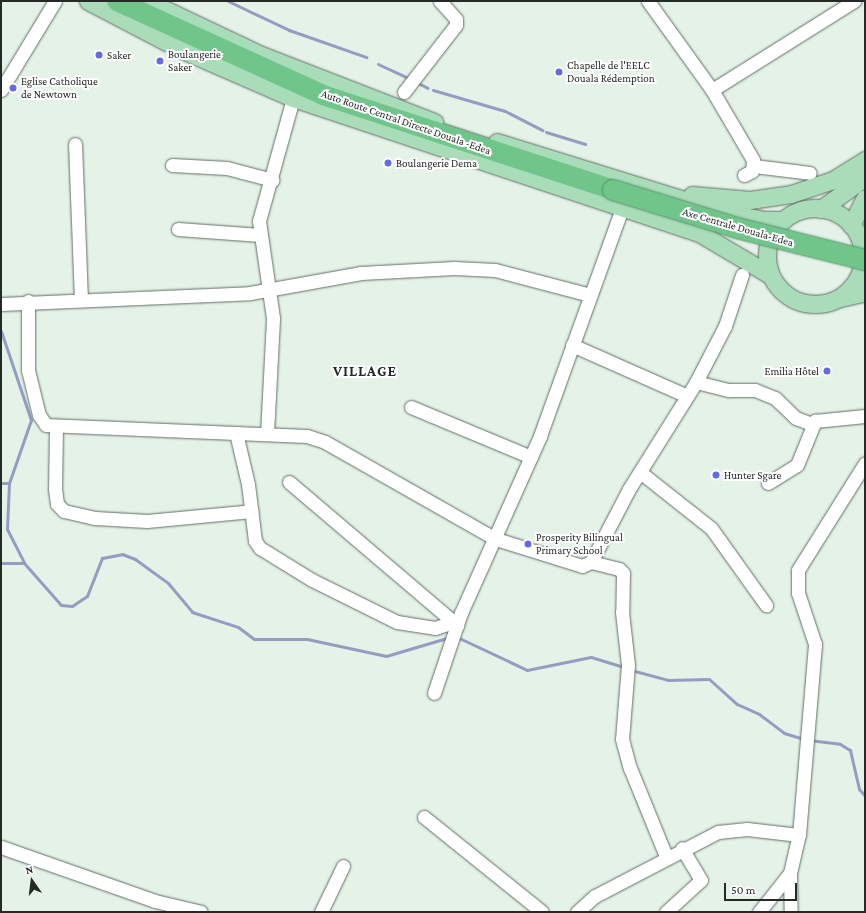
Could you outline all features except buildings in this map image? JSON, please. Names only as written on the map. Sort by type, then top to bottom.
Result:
[{"type":"highway","name":"Auto Route Central Directe Douala -Edea","points":[[117,1],[323,95],[613,190]]},
{"type":"highway","name":"Axe Centrale Douala-Edea","points":[[613,190],[761,235],[865,260]]},
{"type":"main road","points":[[88,1],[178,48],[293,98],[716,240],[770,275],[782,291],[799,301],[818,304],[865,292]]},
{"type":"main road","points":[[147,1],[261,54],[346,89],[434,122],[660,193],[743,217],[783,220],[801,211],[821,209],[837,214],[857,231]]},
{"type":"main road","points":[[660,193],[750,200],[791,194],[833,180],[865,160]]},
{"type":"main road","points":[[821,209],[865,176]]},
{"type":"main road","points":[[838,298],[853,285],[861,267],[862,247],[857,231],[865,198]]},
{"type":"main road","points":[[770,275],[768,245],[783,220]]},
{"type":"street","points":[[1,90],[55,1]]},
{"type":"street","points":[[404,92],[456,25],[456,19],[440,1]]},
{"type":"street","points":[[712,90],[854,1]]},
{"type":"street","points":[[652,2],[712,90],[754,166]]},
{"type":"street","points":[[267,434],[273,344],[270,290],[260,235],[260,211],[272,180],[293,98]]},
{"type":"street","points":[[75,144],[81,300]]},
{"type":"street","points":[[172,165],[227,168],[272,180]]},
{"type":"street","points":[[744,175],[754,166],[810,173]]},
{"type":"street","points":[[434,693],[455,628],[496,539],[530,457],[622,208]]},
{"type":"street","points":[[178,229],[260,235]]},
{"type":"street","points":[[3,304],[28,301],[81,300],[270,290],[361,273],[454,268],[496,270],[590,295]]},
{"type":"street","points":[[28,301],[28,370],[42,421],[56,427],[307,436],[325,442],[496,539],[582,566],[591,562],[640,472],[696,382],[725,326],[742,275]]},
{"type":"street","points":[[572,345],[687,396]]},
{"type":"street","points":[[696,382],[729,390],[755,390],[775,398],[796,418],[812,424]]},
{"type":"street","points":[[411,407],[530,457]]},
{"type":"street","points":[[768,483],[797,465],[812,424],[818,420],[865,416]]},
{"type":"street","points":[[56,427],[55,489],[57,504],[64,511],[95,518],[147,521],[252,511]]},
{"type":"street","points":[[236,433],[252,511],[257,545],[312,580],[397,622],[435,628],[455,628]]},
{"type":"street","points":[[791,912],[790,873],[799,836],[815,644],[798,593],[798,570],[865,463]]},
{"type":"street","points":[[640,472],[711,528],[766,605]]},
{"type":"street","points":[[289,482],[455,628]]},
{"type":"street","points":[[591,562],[620,569],[622,573],[628,672],[622,739],[630,768],[666,856]]},
{"type":"street","points":[[424,817],[542,912]]},
{"type":"street","points":[[577,912],[595,896],[666,856],[682,848],[732,829],[799,836]]},
{"type":"street","points":[[1,847],[155,901],[201,912]]},
{"type":"street","points":[[666,912],[701,880],[682,848]]},
{"type":"street","points":[[321,912],[344,866]]},
{"type":"street","points":[[759,912],[790,873]]},
{"type":"waterway","points":[[228,1],[289,30],[366,57]]},
{"type":"waterway","points":[[378,64],[408,78]]},
{"type":"waterway","points":[[416,82],[428,88]]},
{"type":"waterway","points":[[433,90],[505,111],[542,130]]},
{"type":"waterway","points":[[546,132],[585,144]]},
{"type":"waterway","points":[[1,331],[31,420],[9,483],[7,529],[24,563],[61,605],[72,606],[87,596],[102,558],[122,554],[135,559],[168,583],[192,612],[238,627],[254,639],[307,639],[386,656],[450,637]]},
{"type":"waterway","points":[[1,483],[9,483]]},
{"type":"waterway","points":[[1,563],[24,563]]},
{"type":"waterway","points":[[457,637],[527,670],[591,657],[624,667]]},
{"type":"waterway","points":[[631,670],[668,680],[709,679],[737,704],[759,714],[784,733],[804,739]]},
{"type":"waterway","points":[[809,740],[840,744],[850,750],[859,789],[865,796]]},
{"type":"place","name":"Saker","points":[[99,55]]},
{"type":"place","name":"Boulangerie Saker","points":[[160,61]]},
{"type":"place","name":"Chapelle de l'EELC Douala Rédemption","points":[[559,72]]},
{"type":"place","name":"Eglise Catholique de Newtown","points":[[13,88]]},
{"type":"place","name":"Boulangerie Dema","points":[[388,163]]},
{"type":"place","name":"Emilia Hôtel","points":[[827,371]]},
{"type":"place","name":"Hunter Sgare","points":[[716,475]]},
{"type":"place","name":"Prosperity Bilingual Primary School","points":[[528,544]]},
{"type":"district","name":"VILLAGE","points":[[365,372]]}]
